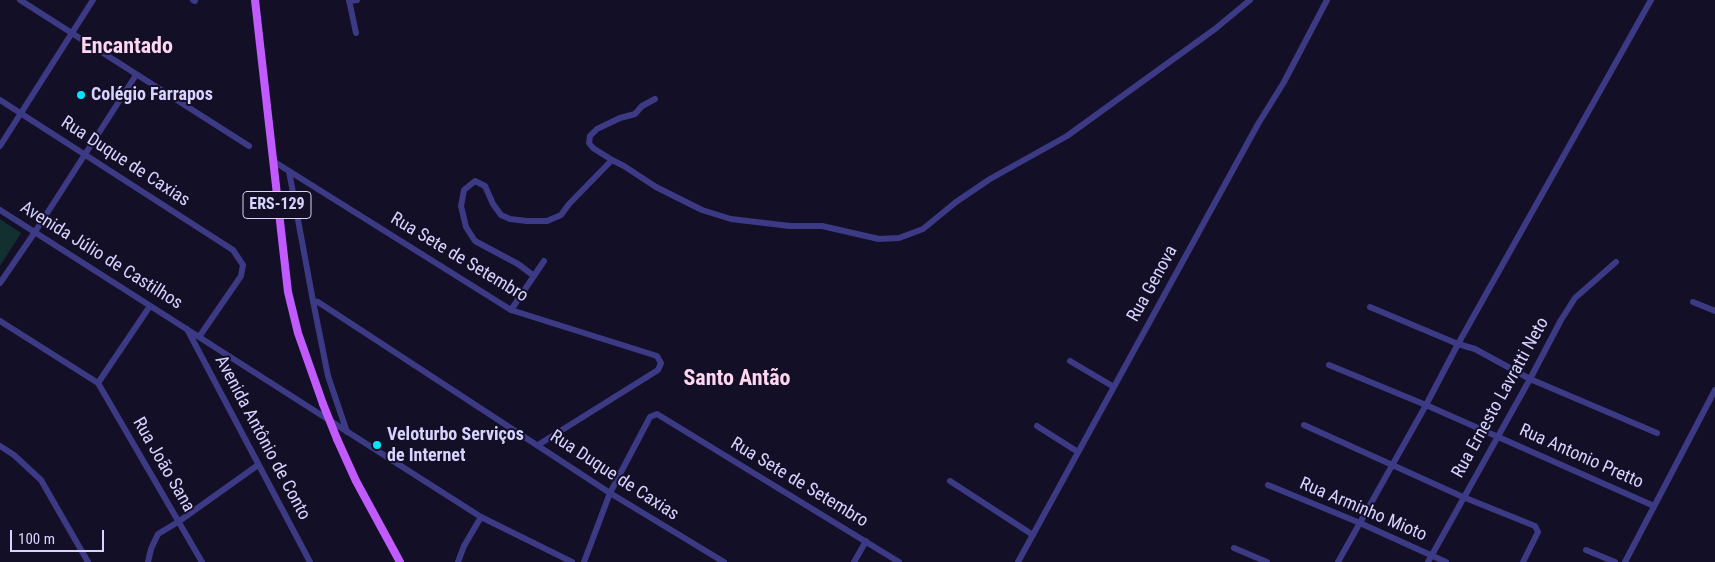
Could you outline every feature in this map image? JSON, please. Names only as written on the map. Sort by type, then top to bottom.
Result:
[{"type":"main road","name":"ERS-129","points":[[255,0],[288,292],[298,333],[323,404],[356,481],[400,562]]},
{"type":"street","points":[[20,0],[249,146]]},
{"type":"street","points":[[0,146],[93,0]]},
{"type":"street","points":[[356,33],[349,0],[357,0]]},
{"type":"street","points":[[655,99],[642,106],[635,114],[620,118],[597,130],[590,136],[589,143],[593,148],[656,187],[702,210],[731,219],[790,226],[822,226],[879,239],[899,238],[923,229],[956,202],[990,179],[1066,136],[1215,29],[1250,0]]},
{"type":"street","name":"Rua Genova","points":[[1018,562],[1254,132],[1284,82],[1327,0]]},
{"type":"street","points":[[1338,562],[1651,0]]},
{"type":"street","points":[[0,283],[136,75]]},
{"type":"street","name":"Rua Duque de Caxias","points":[[0,100],[233,250],[242,264],[241,276],[199,337]]},
{"type":"street","points":[[534,276],[518,264],[475,241],[466,227],[461,206],[464,190],[475,181],[485,186],[493,204],[501,215],[527,221],[547,221],[562,215],[576,197],[612,160]]},
{"type":"street","name":"Rua Sete de Setembro","points":[[273,161],[511,310],[657,356],[661,363],[658,370],[538,445]]},
{"type":"street","points":[[289,171],[328,376],[346,432]]},
{"type":"street","name":"Avenida Júlio de Castilhos","points":[[0,210],[481,517],[572,562]]},
{"type":"street","points":[[511,310],[544,261]]},
{"type":"street","name":"Rua Ernesto Lavratti Neto","points":[[1430,559],[1561,320],[1575,298],[1616,262]]},
{"type":"street","name":"Rua Duque de Caxias","points":[[313,301],[318,302],[610,493],[724,562]]},
{"type":"street","points":[[1693,302],[1715,311]]},
{"type":"street","points":[[0,322],[98,383],[150,306]]},
{"type":"street","points":[[1370,307],[1458,344],[1475,349],[1530,379],[1657,432]]},
{"type":"street","name":"Avenida Antônio de Conto","points":[[187,328],[310,562]]},
{"type":"street","points":[[1070,361],[1114,387]]},
{"type":"street","name":"Rua Antonio Pretto","points":[[1329,365],[1498,436],[1654,506]]},
{"type":"street","name":"Rua João Sana","points":[[98,383],[202,562]]},
{"type":"street","points":[[1626,562],[1715,390]]},
{"type":"street","name":"Rua Sete de Setembro","points":[[610,493],[650,417],[657,414],[899,562]]},
{"type":"street","points":[[1304,425],[1464,497],[1535,526],[1538,532],[1523,562]]},
{"type":"street","points":[[1037,426],[1078,452]]},
{"type":"street","points":[[0,446],[14,455],[41,480],[88,562]]},
{"type":"street","points":[[148,562],[151,549],[158,534],[258,465]]},
{"type":"street","points":[[950,481],[1033,535]]},
{"type":"street","name":"Rua Arminho Mioto","points":[[1268,485],[1360,523],[1430,559],[1446,562]]},
{"type":"street","points":[[584,562],[610,493]]},
{"type":"street","points":[[458,562],[464,546],[481,517]]},
{"type":"street","points":[[854,562],[866,541]]},
{"type":"street","points":[[1234,548],[1267,562]]},
{"type":"street","points":[[1586,550],[1615,562]]},
{"type":"green space","points":[[0,219],[21,233],[0,266]]},
{"type":"place","name":"Colégio Farrapos","points":[[81,95]]},
{"type":"place","name":"Veloturbo Serviços de Internet","points":[[377,445]]},
{"type":"district","name":"Encantado","points":[[127,47]]},
{"type":"district","name":"Santo Antão","points":[[737,379]]}]
